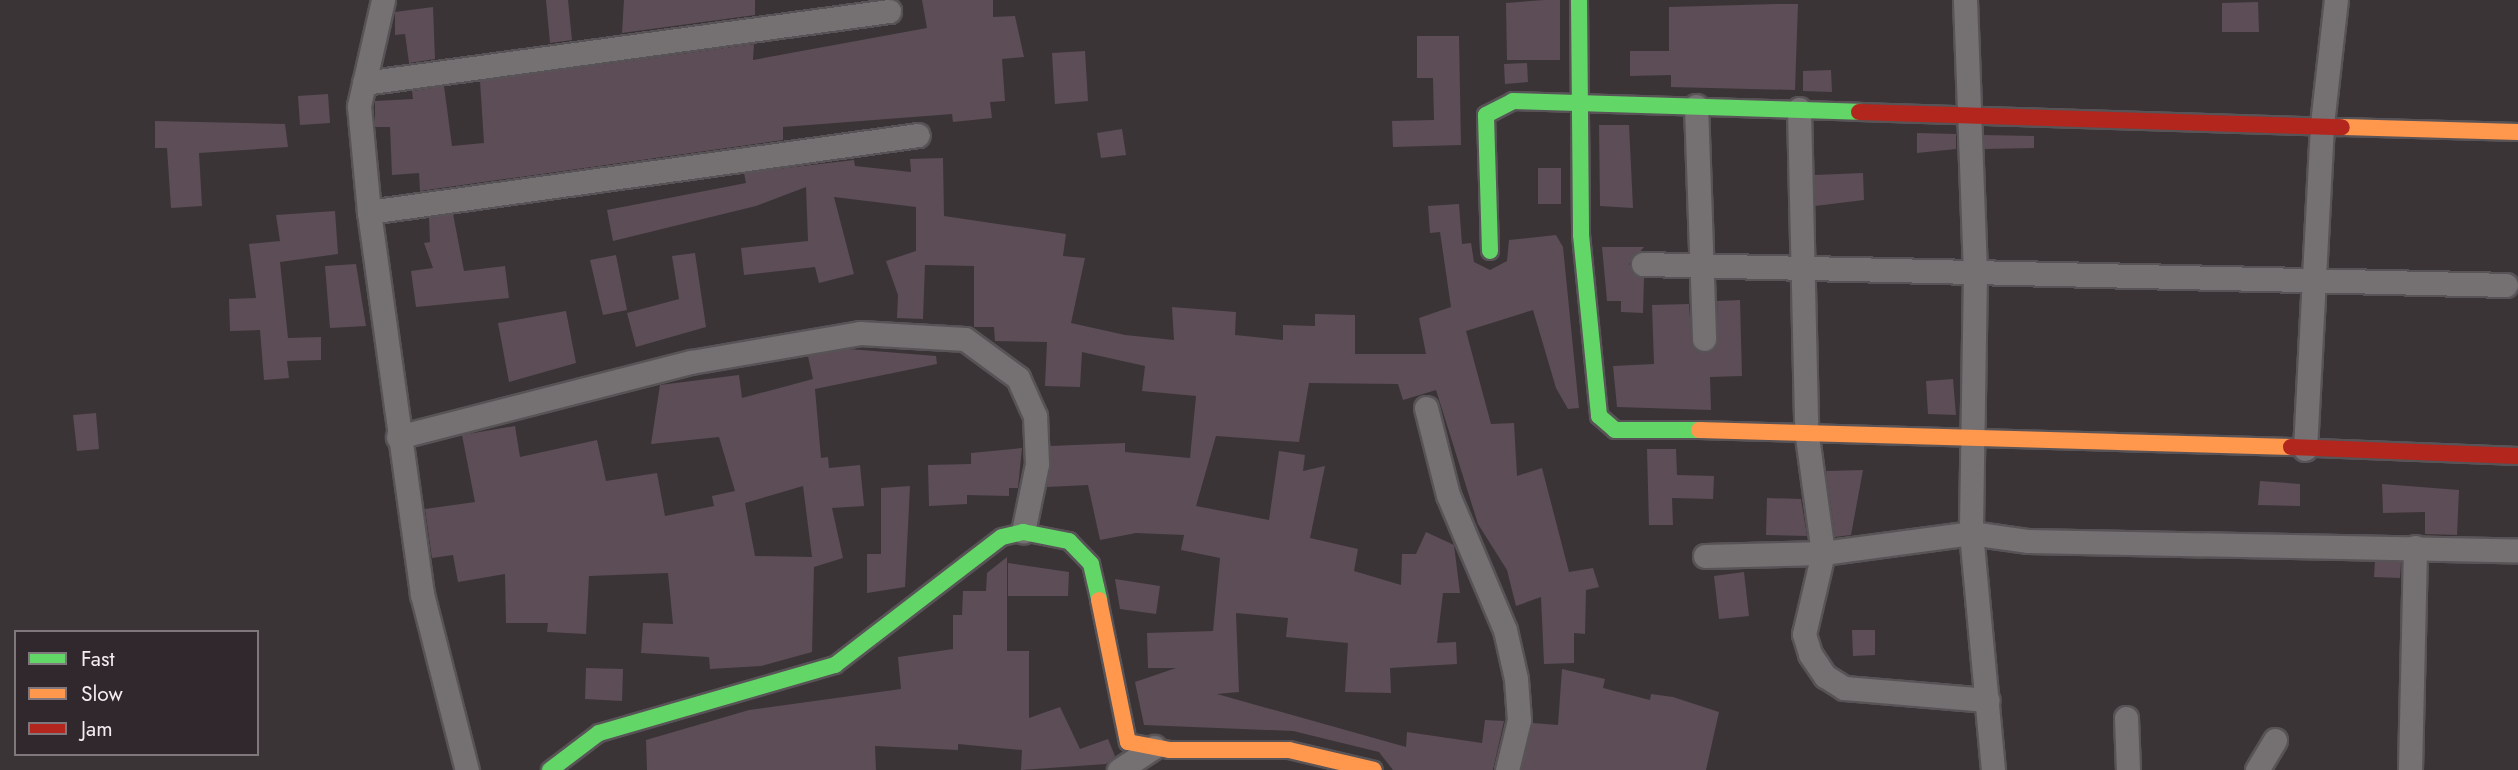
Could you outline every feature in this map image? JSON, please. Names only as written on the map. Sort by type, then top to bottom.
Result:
[{"type":"street","points":[[1579,0],[1581,235],[1604,425],[1806,429],[2518,456]]},
{"type":"street","points":[[1965,0],[1975,272],[1976,436],[1971,533],[1993,770]]},
{"type":"street","points":[[2305,449],[2322,124],[2336,0]]},
{"type":"street","points":[[380,5],[359,106],[369,212],[398,438],[422,594],[467,770]]},
{"type":"street","points":[[364,83],[889,11]]},
{"type":"street","points":[[1490,251],[1486,115],[1513,101],[2518,132]]},
{"type":"street","points":[[1696,106],[1704,339]]},
{"type":"street","points":[[1799,108],[1806,429],[1823,553],[1804,634],[1825,676],[1844,688],[1988,700]]},
{"type":"street","points":[[369,212],[918,135]]},
{"type":"street","points":[[1643,264],[2506,285]]},
{"type":"street","points":[[398,438],[704,359],[860,333],[965,339],[1018,378],[1035,416],[1037,464],[1023,532]]},
{"type":"street","points":[[1426,408],[1448,495],[1505,630],[1516,679],[1518,720],[1507,770]]},
{"type":"street","points":[[550,770],[598,733],[835,665],[991,544],[1023,532],[1048,534],[1084,551],[1128,742],[1154,747],[1289,750],[1374,770]]},
{"type":"street","points":[[1705,556],[1823,553],[1971,533],[2028,541],[2518,550]]},
{"type":"street","points":[[2410,770],[2415,547]]},
{"type":"street","points":[[2126,718],[2128,770]]},
{"type":"street","points":[[2257,770],[2275,740]]},
{"type":"street","points":[[1119,770],[1154,747]]},
{"type":"building","points":[[546,0],[568,0],[572,40],[550,43]]},
{"type":"building","points":[[624,0],[755,0],[755,15],[622,33]]},
{"type":"building","points":[[922,0],[993,0],[993,17],[1015,16],[1024,57],[1002,59],[1005,101],[990,102],[992,118],[953,122],[952,114],[783,127],[783,140],[420,191],[419,173],[392,175],[390,127],[375,127],[375,101],[413,99],[412,91],[444,86],[452,146],[484,143],[480,81],[754,44],[753,60],[927,28]]},
{"type":"building","points":[[1560,0],[1560,60],[1507,60],[1506,3]]},
{"type":"building","points":[[2258,2],[2259,32],[2222,32],[2222,3]]},
{"type":"building","points":[[1798,4],[1795,90],[1671,87],[1671,75],[1630,76],[1630,51],[1669,51],[1669,7]]},
{"type":"building","points":[[433,7],[435,59],[409,63],[405,34],[395,35],[395,12]]},
{"type":"building","points":[[1417,36],[1459,36],[1461,145],[1393,147],[1392,121],[1434,120],[1433,78],[1417,78]]},
{"type":"building","points":[[1085,51],[1088,101],[1055,104],[1052,53]]},
{"type":"building","points":[[1527,63],[1528,82],[1505,84],[1504,64]]},
{"type":"building","points":[[1831,70],[1832,92],[1803,91],[1803,71]]},
{"type":"building","points":[[328,94],[330,123],[300,125],[298,96]]},
{"type":"building","points":[[155,121],[285,124],[288,147],[199,153],[202,206],[171,208],[167,148],[155,148]]},
{"type":"building","points":[[1599,125],[1629,125],[1633,208],[1600,206]]},
{"type":"building","points":[[1122,129],[1126,155],[1101,158],[1097,133]]},
{"type":"building","points":[[1917,133],[1956,134],[1956,149],[1917,153]]},
{"type":"building","points":[[1984,135],[2034,136],[2034,148],[1984,149]]},
{"type":"building","points":[[943,158],[944,216],[1066,234],[1063,256],[1085,258],[1071,323],[1125,335],[1174,340],[1172,307],[1236,312],[1235,335],[1283,340],[1283,325],[1315,326],[1315,314],[1355,315],[1355,354],[1426,354],[1419,318],[1451,307],[1440,232],[1430,233],[1428,206],[1459,204],[1462,244],[1471,243],[1474,262],[1490,270],[1507,261],[1509,240],[1556,235],[1563,247],[1579,408],[1568,409],[1556,388],[1533,310],[1466,331],[1491,424],[1514,423],[1517,476],[1542,468],[1569,572],[1593,568],[1599,587],[1586,590],[1585,634],[1574,633],[1574,663],[1544,664],[1541,597],[1516,606],[1507,570],[1478,524],[1436,390],[1403,400],[1398,384],[1309,383],[1299,442],[1216,436],[1196,506],[1269,520],[1279,451],[1305,455],[1303,471],[1325,466],[1310,538],[1358,549],[1354,571],[1401,585],[1402,554],[1416,554],[1426,532],[1454,545],[1460,593],[1443,593],[1437,643],[1456,642],[1457,664],[1390,668],[1391,693],[1345,692],[1348,643],[1286,637],[1288,618],[1236,613],[1239,692],[1217,694],[1406,747],[1407,732],[1482,743],[1485,720],[1504,721],[1493,770],[1393,770],[1379,752],[1293,731],[1144,725],[1135,682],[1176,668],[1148,668],[1147,633],[1213,631],[1220,558],[1181,550],[1184,535],[1136,533],[1100,540],[1088,485],[1047,487],[1050,446],[1125,443],[1125,452],[1190,458],[1196,396],[1142,391],[1145,366],[1082,352],[1080,387],[1045,386],[1047,342],[995,341],[994,327],[974,327],[974,266],[925,265],[923,319],[897,318],[898,295],[886,261],[916,251],[916,207],[834,197],[854,274],[819,283],[815,267],[744,275],[741,248],[808,241],[806,187],[756,206],[613,241],[607,210],[746,183],[744,173],[854,160],[855,166],[911,172],[910,159]]},
{"type":"building","points":[[1538,168],[1561,168],[1561,204],[1538,204]]},
{"type":"building","points":[[1863,173],[1864,200],[1815,206],[1814,175]]},
{"type":"building","points":[[335,211],[338,254],[280,262],[288,338],[321,337],[321,360],[287,361],[289,378],[264,380],[260,330],[230,331],[229,299],[256,298],[249,244],[280,241],[276,215]]},
{"type":"building","points":[[453,214],[464,271],[505,266],[509,298],[416,307],[411,271],[433,268],[424,243],[430,242],[429,218]]},
{"type":"building","points":[[1602,247],[1644,247],[1629,264],[1644,278],[1643,313],[1621,312],[1621,301],[1607,301]]},
{"type":"building","points":[[695,253],[706,327],[636,347],[627,313],[679,299],[672,256]]},
{"type":"building","points":[[616,255],[627,310],[603,315],[590,260]]},
{"type":"building","points":[[356,264],[366,326],[330,328],[325,266]]},
{"type":"building","points":[[1740,300],[1742,376],[1710,377],[1711,410],[1617,407],[1613,366],[1654,364],[1652,305],[1689,304],[1692,346],[1705,353],[1718,339],[1717,301]]},
{"type":"building","points":[[566,311],[576,363],[509,382],[498,323]]},
{"type":"building","points":[[849,349],[936,356],[937,364],[815,389],[821,458],[828,457],[829,468],[860,465],[864,506],[832,508],[843,558],[814,567],[812,652],[761,666],[710,669],[709,657],[641,653],[643,623],[673,624],[668,573],[589,576],[586,634],[547,632],[548,623],[506,623],[505,574],[458,582],[453,555],[432,558],[425,509],[475,502],[462,435],[515,426],[520,457],[597,440],[606,481],[657,473],[665,516],[714,506],[712,496],[735,491],[719,437],[651,444],[660,385],[739,375],[742,398],[813,379],[808,356]],"holes":[[[803,486],[812,557],[755,556],[745,503]]]},
{"type":"building","points":[[1953,379],[1956,415],[1928,414],[1926,381]]},
{"type":"building","points":[[96,413],[99,449],[77,451],[73,415]]},
{"type":"building","points":[[1022,448],[1018,488],[1009,488],[1009,496],[967,495],[967,504],[929,506],[928,465],[971,464],[971,453]]},
{"type":"building","points":[[1647,449],[1676,449],[1677,475],[1714,476],[1713,499],[1672,498],[1673,525],[1649,525]]},
{"type":"building","points":[[1863,470],[1851,535],[1835,537],[1826,471]]},
{"type":"building","points":[[2260,481],[2300,484],[2300,506],[2258,505]]},
{"type":"building","points":[[2382,484],[2459,490],[2457,535],[2425,534],[2425,512],[2383,513]]},
{"type":"building","points":[[910,486],[905,587],[867,593],[867,554],[881,554],[881,488]]},
{"type":"building","points":[[1767,498],[1801,499],[1807,536],[1766,535]]},
{"type":"building","points":[[1007,557],[1007,651],[1029,651],[1029,718],[1060,707],[1080,749],[1108,739],[1115,756],[1106,764],[1021,770],[1022,750],[958,744],[958,750],[875,746],[876,770],[647,770],[646,740],[749,710],[901,689],[898,657],[953,649],[953,615],[962,615],[963,591],[986,591],[987,573]]},
{"type":"building","points":[[2375,561],[2401,562],[2400,578],[2374,577]]},
{"type":"building","points":[[1008,563],[1069,572],[1068,596],[1008,596]]},
{"type":"building","points":[[1744,572],[1749,616],[1719,619],[1714,576]]},
{"type":"building","points":[[1115,579],[1160,586],[1156,614],[1120,609]]},
{"type":"building","points":[[1852,630],[1875,630],[1875,655],[1853,656]]},
{"type":"building","points":[[586,668],[623,669],[622,701],[585,699]]},
{"type":"building","points":[[1562,669],[1605,679],[1603,688],[1650,700],[1651,694],[1673,697],[1719,712],[1706,770],[1521,770],[1533,723],[1558,725]]},
{"type":"traffic: fast","points":[[1579,0],[1581,235],[1599,416],[1615,430],[1699,430]]},
{"type":"traffic: fast","points":[[1490,251],[1486,115],[1513,101],[1859,112]]},
{"type":"traffic: fast","points":[[550,770],[599,733],[835,665],[1002,537],[1023,532],[1069,541],[1091,564],[1099,600]]},
{"type":"traffic: slow","points":[[2342,127],[2518,132]]},
{"type":"traffic: slow","points":[[1699,430],[2291,447]]},
{"type":"traffic: slow","points":[[1099,600],[1128,742],[1170,750],[1289,750],[1374,770]]},
{"type":"traffic: jam","points":[[1859,112],[2342,127]]},
{"type":"traffic: jam","points":[[2291,447],[2518,456]]}]
